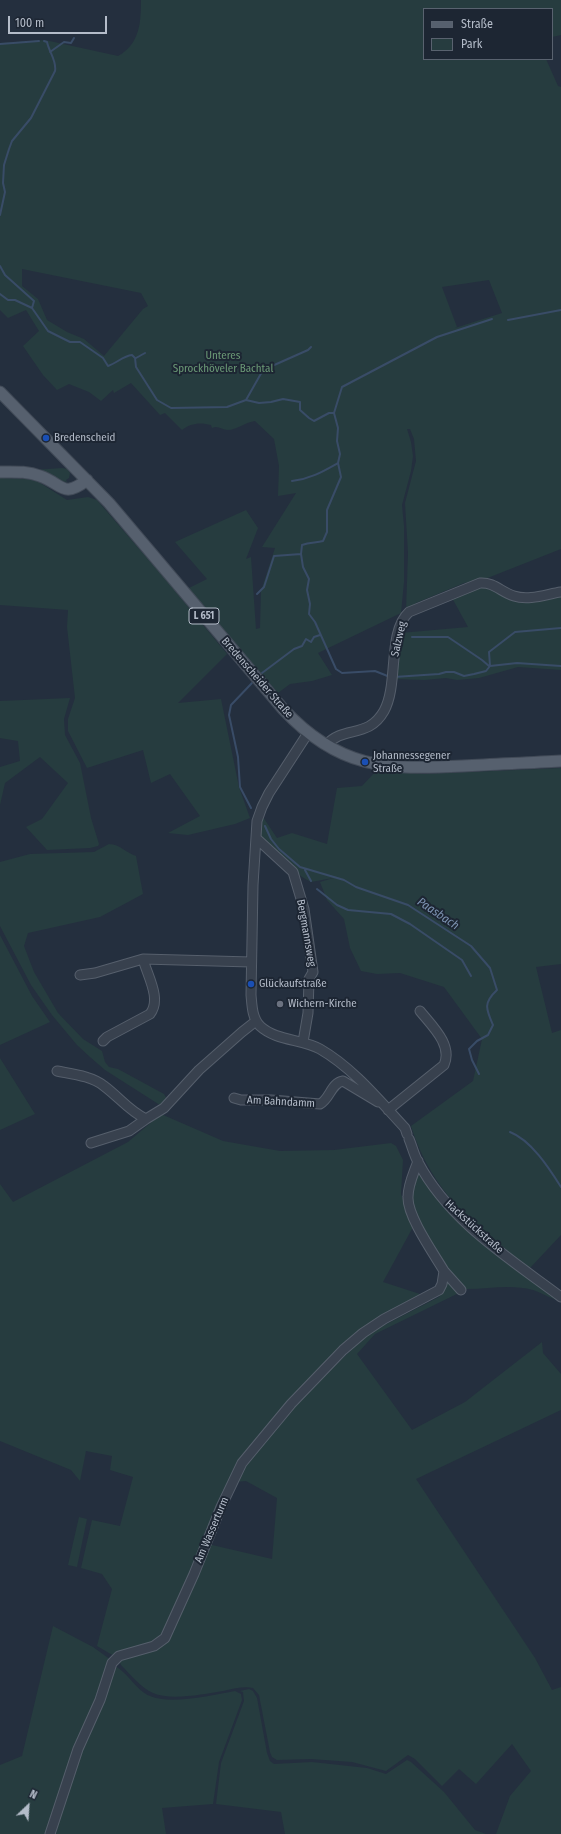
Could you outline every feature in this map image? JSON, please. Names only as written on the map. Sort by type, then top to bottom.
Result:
[{"type":"main road","name":"Bredenscheider Straße","points":[[0,392],[109,504],[283,709],[308,733],[326,745],[351,758],[365,762],[406,768],[561,761]]},
{"type":"main road","points":[[0,472],[30,473],[46,478],[65,489],[71,490],[78,488],[87,480]]},
{"type":"street","name":"Salzweg","points":[[326,745],[332,738],[339,735],[358,732],[370,726],[377,720],[388,702],[396,643],[402,621],[409,612],[416,607],[480,583],[490,584],[510,595],[522,598],[561,592]]},
{"type":"street","points":[[91,1144],[129,1131],[164,1108],[185,1083],[204,1065],[242,1032],[256,1022],[252,1010],[251,962],[253,885],[257,820],[265,800],[308,733]]},
{"type":"street","name":"Bergmannsweg","points":[[256,838],[293,872],[304,909],[313,972],[308,979],[308,1013],[303,1042]]},
{"type":"street","points":[[80,975],[95,973],[143,959],[251,962]]},
{"type":"street","points":[[103,1041],[107,1037],[150,1014],[155,1008],[156,999],[143,959]]},
{"type":"street","points":[[386,1107],[444,1065],[447,1058],[446,1049],[438,1034],[420,1011]]},
{"type":"street","name":"Hackstückstraße","points":[[256,1022],[270,1033],[319,1048],[343,1065],[405,1128],[418,1161],[443,1200],[477,1233],[513,1262],[561,1297]]},
{"type":"street","points":[[56,1071],[87,1078],[103,1085],[129,1108],[146,1119]]},
{"type":"street","name":"Am Bahndamm","points":[[234,1098],[242,1100],[271,1100],[320,1104],[326,1101],[335,1086],[343,1081],[386,1107]]},
{"type":"street","points":[[418,1161],[409,1187],[409,1208],[413,1218],[444,1272],[461,1290]]},
{"type":"street","name":"Am Wasserturm","points":[[50,1834],[78,1749],[100,1700],[112,1663],[119,1656],[154,1646],[164,1638],[194,1574],[223,1501],[242,1463],[291,1404],[343,1350],[363,1333],[384,1319],[439,1290],[442,1284],[444,1272]]},
{"type":"green space","name":"Unteres Sprockhöveler Bachtal","points":[[141,0],[561,0],[561,35],[553,37],[553,8],[423,8],[423,60],[546,60],[558,86],[561,87],[561,549],[485,579],[464,583],[416,603],[406,611],[408,553],[405,503],[416,461],[414,439],[410,429],[407,429],[413,456],[411,471],[402,505],[404,526],[404,582],[401,613],[318,653],[332,675],[312,681],[290,684],[278,693],[187,589],[207,579],[175,542],[246,510],[258,528],[246,559],[251,557],[256,629],[260,628],[261,591],[275,548],[262,547],[296,493],[278,496],[279,466],[274,439],[255,421],[231,430],[216,427],[212,428],[211,425],[200,423],[188,426],[182,430],[165,413],[160,415],[131,383],[114,393],[113,390],[101,401],[89,392],[69,384],[57,390],[43,375],[23,346],[39,331],[26,310],[8,318],[0,310],[0,43],[45,40],[118,56],[131,45],[138,32],[140,24]],"holes":[[[22,269],[141,293],[148,306],[143,309],[104,356],[84,339],[67,332],[47,320],[38,299],[22,286]],[[489,280],[502,313],[455,328],[457,327],[442,287]]]},
{"type":"green space","points":[[67,469],[70,473],[69,478],[66,480],[67,482],[34,470]]},
{"type":"green space","points":[[0,478],[37,481],[67,500],[88,497],[97,500],[227,654],[178,703],[221,699],[239,787],[250,818],[235,824],[188,835],[168,833],[200,816],[170,774],[151,783],[143,750],[87,768],[68,731],[68,719],[75,698],[67,627],[68,610],[0,605]]},
{"type":"green space","points":[[473,587],[490,587],[514,599],[561,595],[561,670],[518,667],[479,678],[457,680],[446,678],[424,680],[395,679],[400,633],[468,627],[451,596]]},
{"type":"green space","points":[[70,698],[64,719],[65,735],[80,763],[91,818],[99,844],[98,846],[90,848],[47,850],[26,827],[42,819],[68,783],[40,757],[5,783],[0,805],[0,767],[20,761],[18,741],[0,738],[0,701]]},
{"type":"green space","points":[[561,768],[561,964],[536,967],[552,1033],[561,1030],[561,1235],[530,1268],[491,1239],[458,1207],[430,1170],[411,1126],[473,1081],[482,1039],[444,987],[400,973],[377,974],[361,971],[350,948],[344,919],[327,900],[320,882],[333,878],[311,882],[302,877],[259,839],[258,821],[263,817],[277,838],[292,833],[327,844],[337,788],[362,786],[377,770],[424,774]]},
{"type":"green space","points":[[109,844],[116,845],[136,856],[143,894],[100,917],[28,933],[24,946],[34,972],[58,1013],[83,1039],[102,1051],[105,1062],[109,1067],[118,1069],[164,1094],[168,1101],[163,1107],[105,1070],[77,1045],[52,1015],[31,985],[0,926],[0,862],[30,854],[94,852]]},
{"type":"green space","points":[[0,935],[32,996],[50,1022],[0,1045]]},
{"type":"green space","points":[[0,1058],[35,1114],[0,1130]]},
{"type":"green space","points":[[161,1114],[223,1141],[280,1151],[334,1150],[391,1143],[396,1146],[403,1160],[401,1194],[413,1227],[383,1282],[426,1296],[365,1328],[243,1457],[162,1637],[149,1644],[114,1656],[97,1646],[112,1589],[102,1574],[81,1568],[92,1520],[120,1526],[133,1477],[110,1470],[112,1456],[86,1451],[80,1481],[71,1470],[0,1441],[0,1184],[13,1202],[128,1142]]},
{"type":"green space","points":[[416,1174],[422,1176],[437,1198],[561,1301],[525,1288],[508,1287],[467,1289],[375,1334],[357,1354],[412,1430],[465,1402],[542,1342],[543,1353],[561,1374],[561,1410],[416,1479],[535,1658],[552,1690],[561,1687],[561,1834],[496,1834],[510,1796],[531,1771],[512,1744],[476,1784],[459,1769],[442,1786],[415,1759],[408,1755],[386,1771],[352,1762],[311,1759],[277,1760],[272,1757],[270,1752],[259,1695],[253,1688],[246,1687],[207,1694],[178,1697],[160,1695],[149,1691],[140,1684],[121,1665],[119,1660],[164,1643],[208,1544],[272,1559],[277,1498],[246,1481],[235,1482],[241,1469],[297,1402],[369,1333],[439,1297],[446,1286],[448,1271],[417,1216],[411,1197]]},
{"type":"green space","points":[[79,1517],[87,1519],[77,1567],[68,1565]]},
{"type":"green space","points":[[53,1626],[93,1647],[111,1660],[51,1834],[0,1834],[0,1765],[22,1756]]},
{"type":"green space","points":[[115,1666],[120,1669],[145,1694],[158,1699],[169,1700],[204,1697],[235,1691],[241,1694],[242,1700],[219,1762],[213,1804],[162,1808],[166,1834],[56,1834],[69,1782]]},
{"type":"green space","points":[[249,1689],[253,1691],[257,1698],[267,1753],[270,1761],[274,1764],[312,1762],[367,1768],[386,1774],[407,1760],[444,1792],[475,1830],[486,1834],[285,1834],[281,1812],[216,1804],[221,1763],[244,1701],[243,1692],[240,1691]]},
{"type":"waterway","points":[[50,52],[64,42],[71,43],[74,38]]},
{"type":"waterway","points":[[0,44],[39,41]]},
{"type":"waterway","points":[[0,215],[5,192],[3,183],[4,165],[12,141],[31,118],[55,71],[54,60],[47,42],[44,41]]},
{"type":"waterway","points":[[0,266],[5,275],[34,301],[32,308]]},
{"type":"waterway","points":[[0,294],[8,300],[15,300],[32,308],[48,331],[70,342],[80,342],[103,358],[108,366],[132,355],[135,358],[136,367],[157,400],[171,408],[227,407],[246,400],[259,403],[283,399],[300,402],[300,410],[314,421],[329,413],[334,413],[338,428],[337,441],[340,454],[338,463],[341,477],[327,510],[327,532],[323,541],[302,545],[301,554],[303,567],[309,579],[307,590],[310,604],[309,614],[315,622],[336,669],[342,673],[375,671],[390,677]]},
{"type":"waterway","points":[[508,320],[561,310]]},
{"type":"waterway","points":[[334,413],[342,387],[437,337],[492,319]]},
{"type":"waterway","points":[[246,400],[263,370],[308,350],[311,347]]},
{"type":"waterway","points":[[136,358],[145,353]]},
{"type":"waterway","points":[[292,481],[310,477],[338,463]]},
{"type":"waterway","points":[[257,594],[264,587],[274,556],[301,554]]},
{"type":"waterway","points":[[490,666],[489,652],[515,632],[561,628]]},
{"type":"waterway","name":"Paasbach","points":[[262,673],[294,649],[302,646],[306,639],[311,642],[314,637],[320,635]]},
{"type":"waterway","points":[[412,637],[448,637],[489,666]]},
{"type":"waterway","points":[[394,677],[439,674],[446,672],[454,672],[464,676],[486,671],[490,666],[517,663],[561,666]]},
{"type":"waterway","name":"Paasbach","points":[[251,808],[240,787],[238,757],[229,715],[231,705],[252,683]]},
{"type":"waterway","name":"Paasbach","points":[[265,826],[271,839],[279,849],[300,867],[344,880],[356,887],[408,905],[471,946],[490,968],[497,990],[489,999],[487,1006],[487,1010],[493,1025],[488,1035],[477,1041],[469,1049],[472,1060],[479,1074]]},
{"type":"waterway","points":[[305,870],[311,881]]},
{"type":"waterway","points":[[317,889],[337,905],[348,910],[391,914],[410,924],[462,960],[471,976]]},
{"type":"waterway","name":"Paasbach","points":[[510,1132],[525,1141],[539,1155],[561,1187]]},
{"type":"place","name":"Bredenscheid","points":[[46,438]]},
{"type":"place","name":"Johannessegener Straße","points":[[365,762]]},
{"type":"place","name":"Glückaufstraße","points":[[251,984]]},
{"type":"place","name":"Wichern-Kirche","points":[[280,1004]]}]
